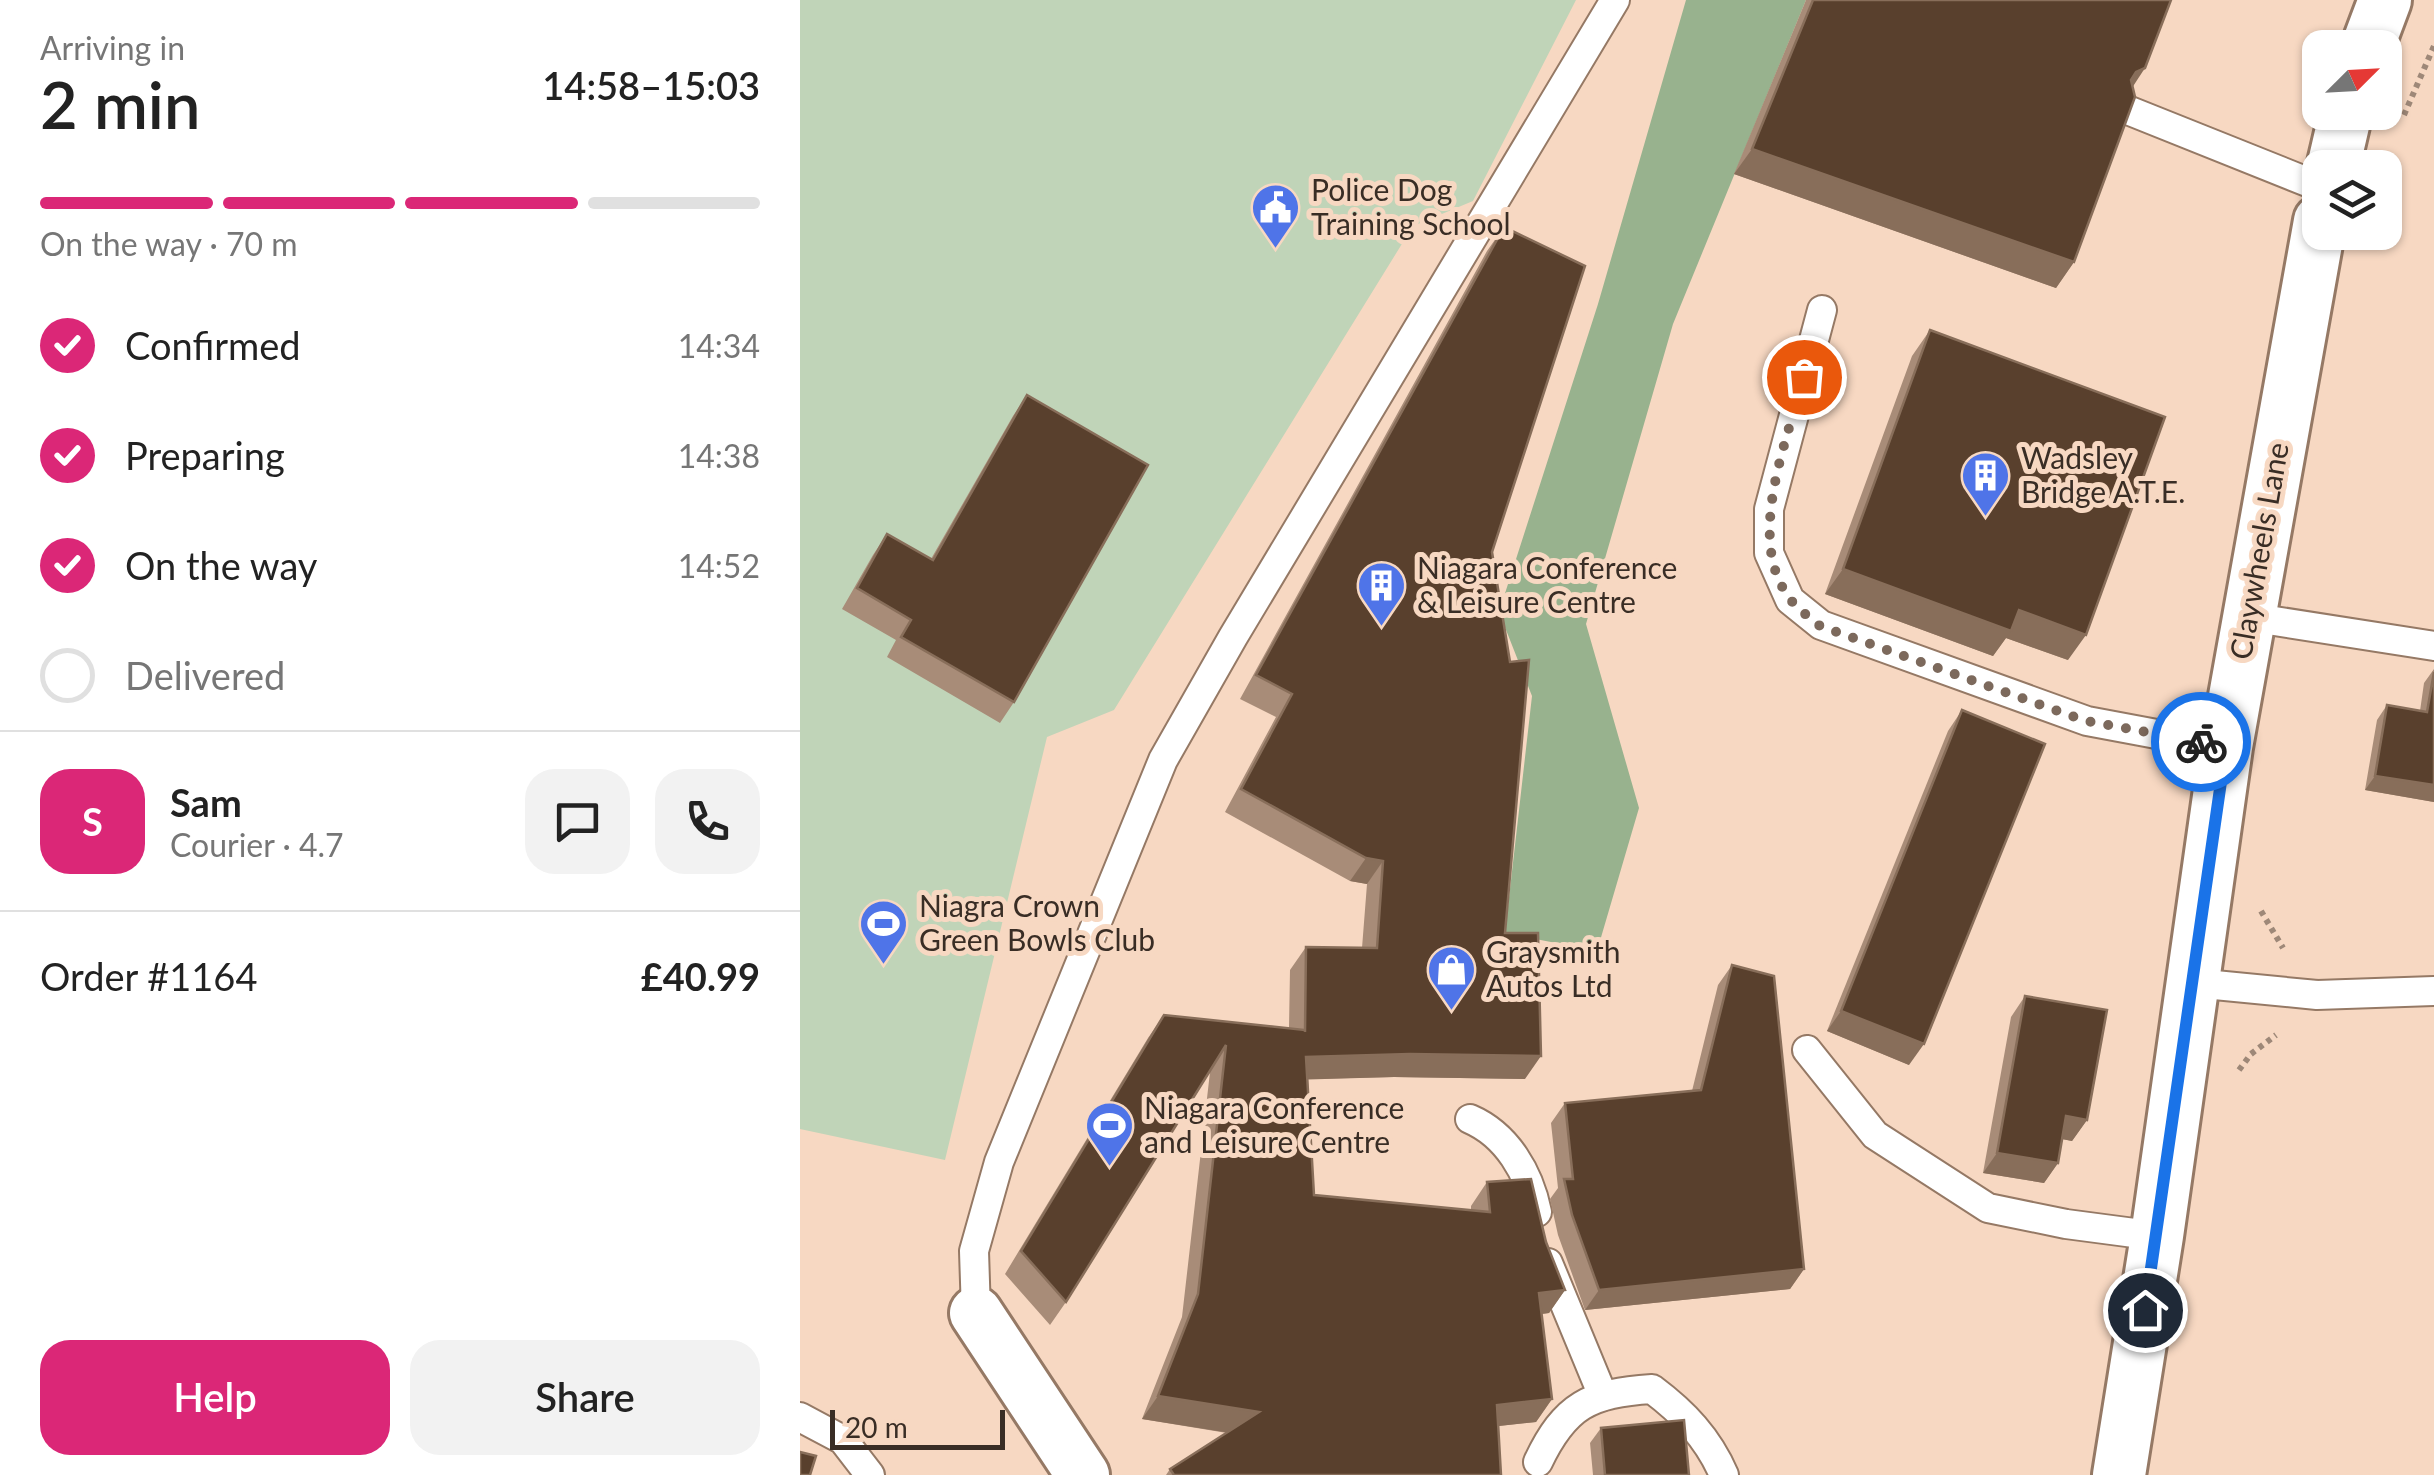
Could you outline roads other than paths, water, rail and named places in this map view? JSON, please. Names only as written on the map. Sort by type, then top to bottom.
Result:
[{"type":"street","points":[[2374,30],[2385,0]]},
{"type":"street","name":"Claywheels Lane","points":[[2119,1475],[2226,747],[2315,250]]},
{"type":"street","points":[[976,1314],[1083,1475]]},
{"type":"lane","points":[[976,1314],[974,1251],[1000,1162],[1163,760],[1615,0]]},
{"type":"lane","points":[[2130,112],[2302,180]]},
{"type":"lane","points":[[1822,310],[1769,509],[1769,553],[1790,600],[1820,626],[2086,721],[2226,747]]},
{"type":"lane","points":[[2249,617],[2434,646]]},
{"type":"lane","points":[[2194,982],[2317,996],[2434,990]]},
{"type":"lane","points":[[1806,1050],[1875,1135],[1988,1208],[2066,1224],[2157,1236]]},
{"type":"lane","points":[[1470,1119],[1488,1126],[1511,1152],[1532,1187],[1546,1258],[1602,1396]]},
{"type":"lane","points":[[1538,1462],[1552,1432],[1580,1404],[1617,1391],[1652,1389],[1688,1417],[1724,1475]]},
{"type":"lane","points":[[800,1417],[843,1440],[870,1475]]},
{"type":"place","name":"Police Dog Training School","points":[[1276,250]]},
{"type":"place","name":"Wadsley Bridge A.T.E.","points":[[1986,518]]},
{"type":"place","name":"Niagara Conference & Leisure Centre","points":[[1382,628]]},
{"type":"place","name":"Niagra Crown Green Bowls Club","points":[[884,966]]},
{"type":"place","name":"Graysmith Autos Ltd","points":[[1451,1012]]},
{"type":"place","name":"Niagara Conference and Leisure Centre","points":[[1109,1168]]}]
